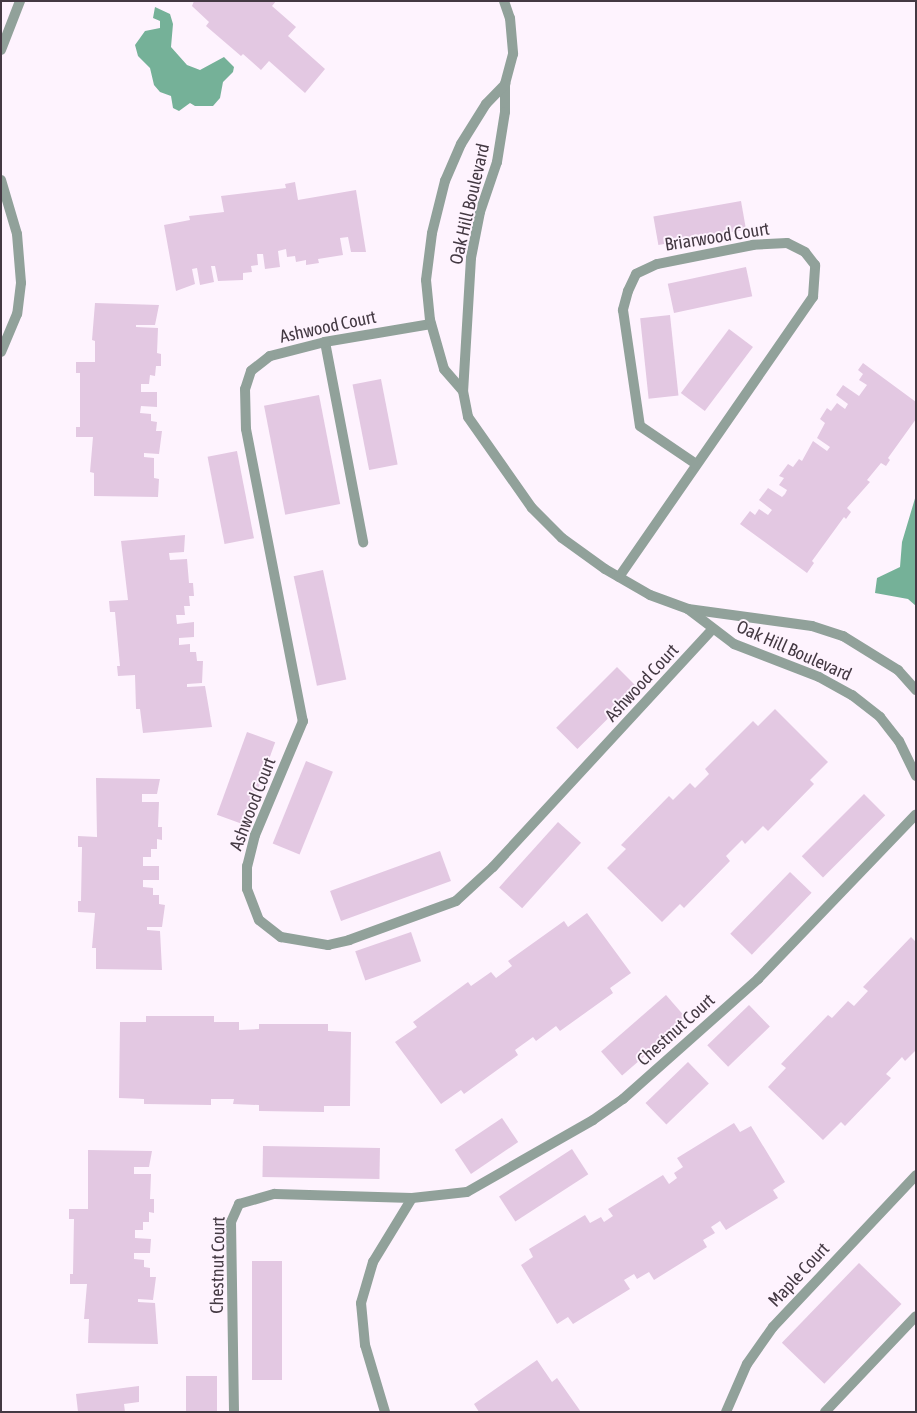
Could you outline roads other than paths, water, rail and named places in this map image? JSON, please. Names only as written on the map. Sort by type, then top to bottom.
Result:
[{"type":"street","points":[[1,50],[20,1]]},
{"type":"street","name":"Oak Hill Boulevard","points":[[504,1],[510,18],[513,54],[505,84],[505,112],[497,162],[480,212],[471,258],[463,391],[468,417],[532,508],[562,538],[618,577],[650,595],[688,609],[812,626],[843,636],[898,670],[916,690]]},
{"type":"street","name":"Oak Hill Boulevard","points":[[463,391],[444,369],[431,324],[426,280],[432,233],[445,181],[462,144],[486,104],[505,84]]},
{"type":"street","points":[[1,180],[17,234],[21,284],[17,314],[1,352]]},
{"type":"street","name":"Briarwood Court","points":[[618,577],[813,297],[815,265],[805,252],[787,243],[753,244],[657,264],[636,274],[628,291],[623,310],[640,426],[696,464]]},
{"type":"street","name":"Ashwood Court","points":[[431,324],[325,342],[270,356],[251,371],[245,389],[246,429],[303,721],[255,835],[246,866],[247,889],[259,920],[272,933],[293,941],[328,945],[349,940],[456,901],[500,859],[712,630]]},
{"type":"street","points":[[325,342],[364,542]]},
{"type":"street","name":"Oak Hill Boulevard","points":[[688,609],[712,630],[734,644],[819,677],[852,695],[885,723],[899,741],[916,776]]},
{"type":"street","name":"Chestnut Court","points":[[234,1412],[231,1222],[234,1210],[247,1200],[275,1194],[412,1198],[467,1192],[593,1120],[623,1099],[758,979],[916,814]]},
{"type":"street","name":"Maple Court","points":[[726,1412],[747,1364],[773,1326],[916,1175]]},
{"type":"street","points":[[384,1412],[365,1344],[360,1303],[373,1262],[412,1198]]},
{"type":"street","points":[[825,1412],[916,1316]]}]
